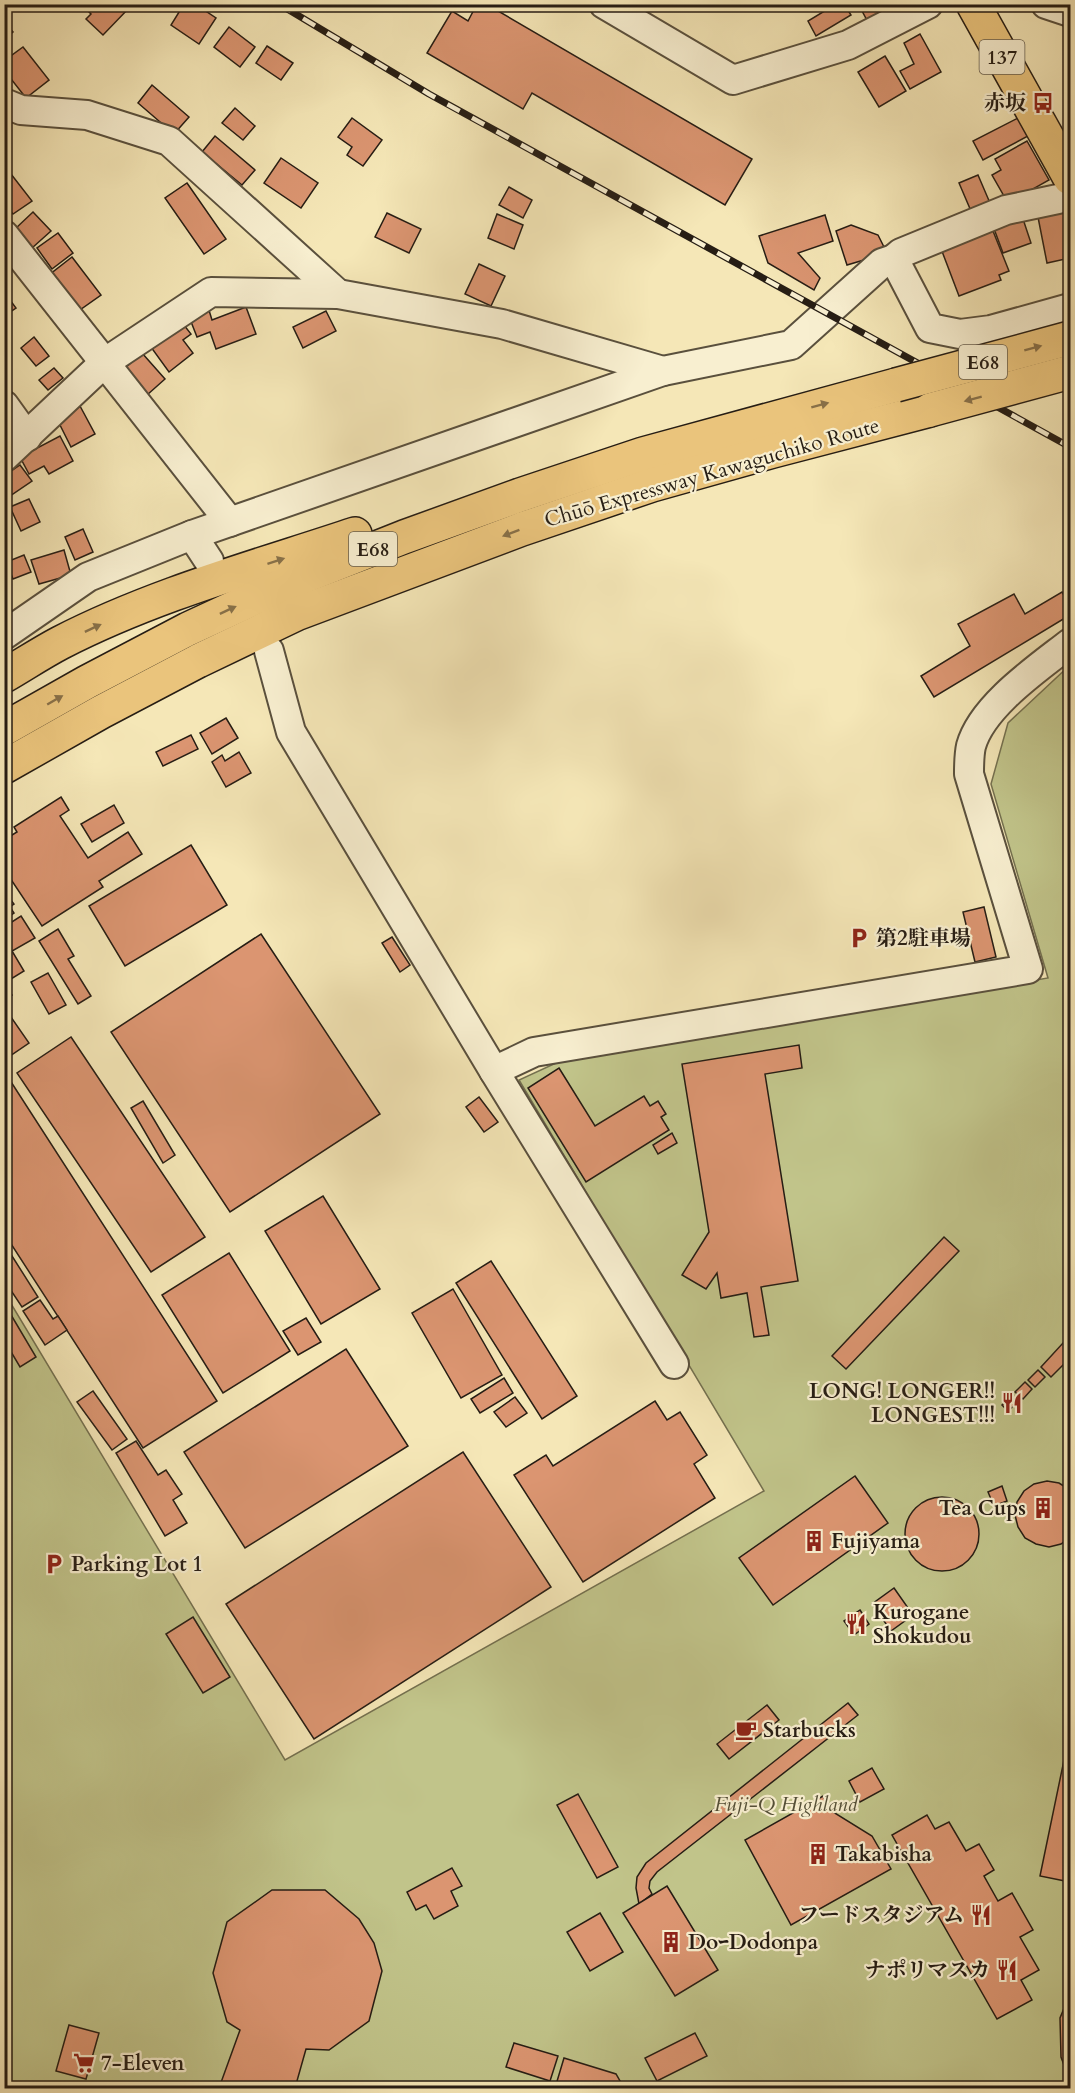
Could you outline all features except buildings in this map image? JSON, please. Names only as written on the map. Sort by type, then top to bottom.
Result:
[{"type":"highway","name":"137","points":[[973,4],[1064,189]]},
{"type":"highway","name":"Chūō Expressway Kawaguchiko Route","points":[[4,729],[188,629],[283,585],[520,495],[643,454],[1071,338]]},
{"type":"highway","name":"Chūō Expressway Kawaguchiko Route","points":[[4,767],[198,661],[296,614],[522,529],[652,486],[773,451],[1071,372]]},
{"type":"highway","points":[[4,676],[58,644],[181,592],[570,463],[669,437],[764,420]]},
{"type":"highway","points":[[4,790],[71,746],[296,614]]},
{"type":"street","points":[[604,4],[733,80],[848,45],[928,4]]},
{"type":"street","points":[[1046,4],[1071,12]]},
{"type":"street","points":[[4,103],[21,110],[87,115],[169,141],[338,294]]},
{"type":"street","points":[[4,635],[87,577],[192,535],[663,371],[791,345],[882,263],[1006,210],[1064,189]]},
{"type":"street","points":[[4,235],[230,522]]},
{"type":"street","points":[[894,259],[930,328],[960,334],[981,331],[1071,308]]},
{"type":"street","points":[[4,457],[104,363],[211,291],[338,294],[502,324],[663,371]]},
{"type":"street","points":[[4,405],[27,437]]},
{"type":"street","points":[[192,535],[209,561]]},
{"type":"street","points":[[494,1071],[534,1052],[1028,969],[969,774],[970,747],[981,722],[1020,683],[1071,644]]},
{"type":"street","points":[[269,651],[291,732],[494,1071],[674,1364]]},
{"type":"green space","name":"Fuji-Q Highland","points":[[1070,665],[1070,2088],[5,2088],[4,1292],[285,1760],[764,1491],[519,1080],[556,1063],[1048,978],[991,784],[1008,723]]},
{"type":"railway","points":[[279,4],[429,94],[1070,447]]},
{"type":"place","name":"赤坂","points":[[1043,103]]},
{"type":"place","name":"第2駐車場","points":[[859,938]]},
{"type":"place","name":"LONG! LONGER!! LONGEST!!!","points":[[1012,1403]]},
{"type":"place","name":"Tea Cups","points":[[1043,1508]]},
{"type":"place","name":"Fujiyama","points":[[814,1541]]},
{"type":"place","name":"Parking Lot 1","points":[[54,1564]]},
{"type":"place","name":"Kurogane Shokudou","points":[[856,1624]]},
{"type":"place","name":"Starbucks","points":[[746,1730]]},
{"type":"place","name":"Takabisha","points":[[818,1854]]},
{"type":"place","name":"フードスタジアム","points":[[981,1915]]},
{"type":"place","name":"DoｰDodonpa","points":[[671,1942]]},
{"type":"place","name":"ナポリマスカ","points":[[1007,1970]]},
{"type":"place","name":"7-Eleven","points":[[84,2063]]}]
